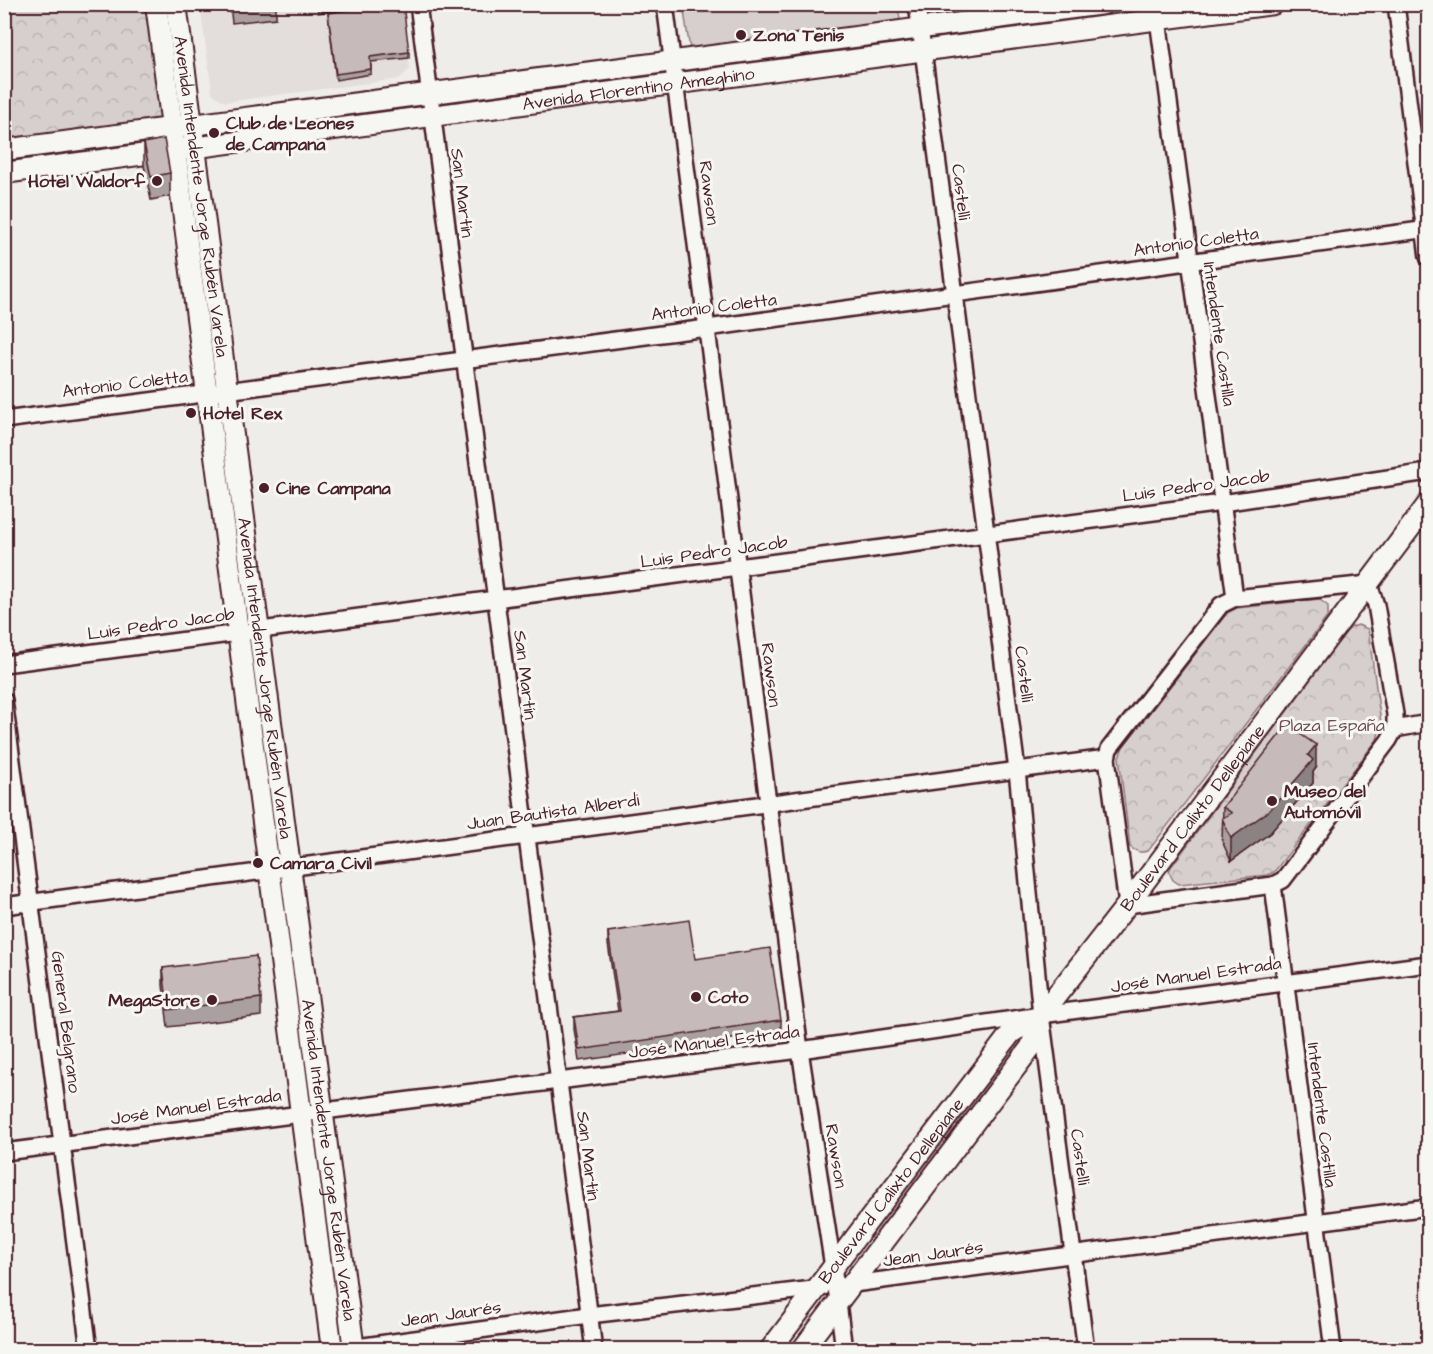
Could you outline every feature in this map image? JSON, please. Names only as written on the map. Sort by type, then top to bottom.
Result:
[{"type":"main road","name":"Avenida Intendente Jorge Rubén Varela","points":[[156,4],[300,1113],[344,1349]]},
{"type":"main road","name":"Avenida Intendente Jorge Rubén Varela","points":[[176,4],[322,1110],[344,1349]]},
{"type":"main road","name":"Avenida Florentino Ameghino","points":[[4,150],[1103,4]]},
{"type":"main road","name":"Avenida Florentino Ameghino","points":[[4,173],[923,51],[1157,12],[1273,4]]},
{"type":"main road","name":"Boulevard Calixto Dellepiane","points":[[802,1350],[842,1291],[1031,1047],[1041,1015],[1127,905],[1428,504]]},
{"type":"main road","name":"Boulevard Calixto Dellepiane","points":[[770,1350],[1011,1033],[1041,1015]]},
{"type":"street","name":"San Martín","points":[[418,4],[594,1350]]},
{"type":"street","name":"Rawson","points":[[666,4],[800,1050],[833,1267],[842,1291],[844,1350]]},
{"type":"street","name":"Castelli","points":[[917,4],[1017,770],[1041,1015],[1086,1350]]},
{"type":"street","points":[[1396,4],[1427,229],[1428,257]]},
{"type":"street","name":"Intendente Castilla","points":[[1157,12],[1235,598]]},
{"type":"street","name":"Antonio Coletta","points":[[4,420],[707,328],[1427,229]]},
{"type":"street","name":"Luis Pedro Jacob","points":[[4,664],[986,535],[1428,472]]},
{"type":"street","points":[[1368,584],[1376,605],[1395,729],[1389,740],[1283,880],[1273,885],[1127,905],[1107,758],[1109,749],[1221,605],[1235,598],[1368,584]]},
{"type":"street","name":"General Belgrano","points":[[4,700],[90,1350]]},
{"type":"street","points":[[1395,729],[1428,723]]},
{"type":"street","name":"Juan Bautista Alberdi","points":[[4,906],[1107,758]]},
{"type":"street","name":"Intendente Castilla","points":[[1273,885],[1333,1350]]},
{"type":"street","name":"José Manuel Estrada","points":[[4,1152],[322,1110],[559,1082],[1428,964]]},
{"type":"street","name":"Jean Jaurés","points":[[344,1349],[589,1315],[816,1289],[842,1291],[1073,1255],[1428,1208]]},
{"type":"shaded area","points":[[200,5],[402,5],[410,69],[399,79],[225,102],[212,93]]},
{"type":"green space","points":[[4,5],[150,5],[163,109],[160,118],[153,124],[5,144]]},
{"type":"green space","name":"Zona Tenis","points":[[683,5],[898,5],[900,20],[690,50]]},
{"type":"green space","points":[[1136,7],[1139,13],[935,41],[933,38],[937,34]]},
{"type":"green space","points":[[896,41],[897,46],[692,73],[690,71],[691,67]]},
{"type":"green space","points":[[657,72],[658,77],[453,104],[452,102],[453,99]]},
{"type":"green space","points":[[414,104],[415,110],[211,137],[209,134],[210,131]]},
{"type":"green space","points":[[155,138],[156,143],[5,165],[4,157]]},
{"type":"green space","name":"Plaza España","points":[[1319,599],[1328,606],[1328,616],[1149,850],[1139,852],[1130,847],[1119,757],[1123,747],[1227,613],[1237,608]]},
{"type":"green space","name":"Plaza España","points":[[1358,625],[1368,629],[1381,723],[1377,740],[1274,872],[1267,875],[1179,884],[1173,880],[1169,872],[1171,867],[1346,632]]},
{"type":"green space","points":[[254,654],[277,838],[275,839],[249,655]]},
{"type":"green space","points":[[286,894],[309,1078],[306,1080],[281,895]]},
{"type":"green space","points":[[993,1065],[1002,1073],[875,1241],[865,1234]]},
{"type":"green space","points":[[312,1133],[317,1133],[340,1316],[338,1318],[335,1317]]},
{"type":"building","points":[[403,4],[409,52],[370,57],[371,69],[336,74],[328,13]]},
{"type":"building","points":[[164,139],[170,173],[151,177],[144,143]]},
{"type":"building","points":[[1287,725],[1316,745],[1308,755],[1313,760],[1270,810],[1231,838],[1222,818],[1232,813],[1223,807]]},
{"type":"building","name":"Coto","points":[[689,920],[695,959],[770,948],[781,1020],[579,1050],[574,1017],[620,1011],[608,932]]},
{"type":"building","points":[[256,956],[261,998],[168,1010],[163,968]]},
{"type":"place","name":"Zona Tenis","points":[[741,35]]},
{"type":"place","name":"Club de Leones de Campana","points":[[214,133]]},
{"type":"place","name":"Hotel Waldorf","points":[[157,181]]},
{"type":"place","name":"Hotel Rex","points":[[191,413]]},
{"type":"place","name":"Cine Campana","points":[[264,488]]},
{"type":"place","name":"Museo del Automóvil","points":[[1272,801]]},
{"type":"place","name":"Camara Civil","points":[[258,863]]},
{"type":"place","name":"Coto","points":[[696,997]]},
{"type":"place","name":"MegaStore","points":[[212,1000]]}]
